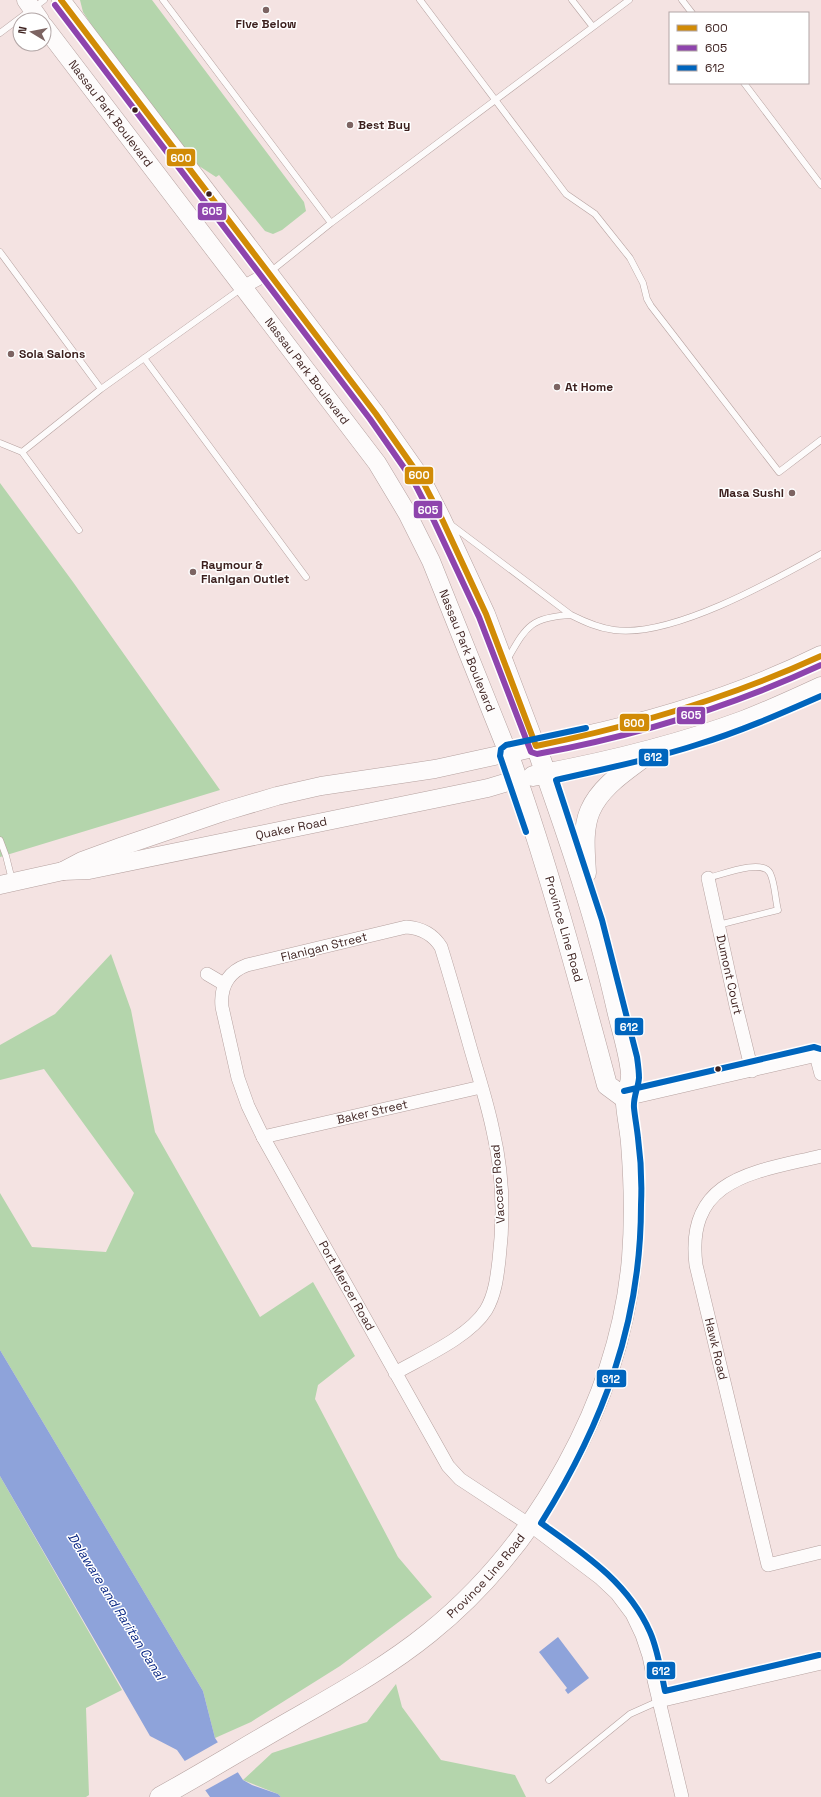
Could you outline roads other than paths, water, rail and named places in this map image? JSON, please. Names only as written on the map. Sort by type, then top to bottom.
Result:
[{"type":"main road","points":[[508,753],[654,719],[760,684],[821,656]]},
{"type":"main road","points":[[518,780],[654,749],[744,721],[821,687]]},
{"type":"main road","name":"Province Line Road","points":[[160,1797],[358,1682],[391,1661],[430,1632],[467,1599],[500,1563],[530,1525],[552,1491],[577,1447],[596,1404],[612,1357],[625,1308],[632,1261],[634,1222],[631,1143],[626,1099],[632,1076],[610,979],[586,895],[536,746]]},
{"type":"main road","points":[[586,895],[585,843],[590,811],[597,798],[608,786],[654,749]]},
{"type":"main road","name":"Province Line Road","points":[[508,753],[569,941],[607,1085],[626,1099]]},
{"type":"street","points":[[61,0],[402,449],[441,517],[486,614],[536,746]]},
{"type":"street","name":"Nassau Park Boulevard","points":[[52,36],[377,463],[407,513],[431,561],[508,753]]},
{"type":"street","points":[[244,287],[269,273]]},
{"type":"street","name":"Quaker Road","points":[[63,871],[82,860],[277,796],[321,786],[435,769],[508,753]]},
{"type":"street","name":"Quaker Road","points":[[6,883],[63,871],[96,868],[488,788],[518,780]]},
{"type":"street","name":"Dumont Court","points":[[708,878],[752,1071]]},
{"type":"street","name":"Flanigan Street","points":[[224,984],[231,974],[239,968],[247,965],[406,927],[418,928],[427,925],[437,940],[442,952]]},
{"type":"street","name":"Vaccaro Road","points":[[395,1373],[463,1334],[476,1323],[487,1309],[493,1295],[501,1242],[502,1207],[499,1165],[493,1131],[442,952]]},
{"type":"street","points":[[207,974],[224,984]]},
{"type":"street","name":"Port Mercer Road","points":[[224,984],[221,994],[222,1006],[238,1078],[248,1106],[263,1138],[448,1466],[460,1479],[530,1525],[600,1578],[617,1594],[628,1609],[642,1635],[649,1656],[682,1797]]},
{"type":"street","points":[[626,1099],[819,1055],[821,1074]]},
{"type":"street","name":"Baker Street","points":[[263,1138],[481,1087]]},
{"type":"street","name":"Hawk Road","points":[[821,1156],[748,1174],[733,1181],[720,1190],[708,1203],[700,1218],[696,1232],[694,1249],[696,1265],[768,1565],[821,1552]]},
{"type":"street","points":[[659,1701],[821,1663]]},
{"type":"lane","points":[[163,0],[331,223]]},
{"type":"lane","points":[[420,0],[566,194],[596,214],[630,258],[643,283],[647,300],[651,306],[779,472],[821,440]]},
{"type":"lane","points":[[572,0],[593,27]]},
{"type":"lane","points":[[269,273],[331,223],[629,0]]},
{"type":"lane","points":[[682,0],[691,12]]},
{"type":"lane","points":[[0,33],[36,7]]},
{"type":"lane","points":[[745,84],[821,185]]},
{"type":"lane","points":[[0,252],[101,388]]},
{"type":"lane","points":[[22,452],[101,388],[244,287]]},
{"type":"lane","points":[[144,358],[306,577]]},
{"type":"lane","points":[[0,443],[22,452],[79,530]]},
{"type":"lane","points":[[441,517],[571,615],[593,626],[615,630],[637,630],[659,626],[691,616],[758,589],[821,554]]},
{"type":"lane","points":[[505,663],[520,638],[533,622],[550,616],[571,615]]},
{"type":"lane","points":[[0,840],[6,856],[6,883]]},
{"type":"lane","points":[[708,878],[754,866],[767,870],[770,873],[778,910],[718,925]]},
{"type":"lane","points":[[549,1780],[630,1714],[659,1701]]},
{"type":"water","name":"Delaware and Raritan Canal","points":[[0,1350],[203,1691],[215,1738],[243,1780],[252,1785],[278,1794],[281,1797],[210,1797],[177,1750],[150,1736],[0,1476]]},
{"type":"water","points":[[558,1637],[589,1678],[568,1694],[565,1690],[567,1688],[539,1652]]},
{"type":"place","name":"Five Below","points":[[266,10]]},
{"type":"place","name":"Best Buy","points":[[350,125]]},
{"type":"place","name":"Sola Salons","points":[[11,354]]},
{"type":"place","name":"At Home","points":[[557,387]]},
{"type":"place","name":"Masa Sushi","points":[[792,493]]},
{"type":"place","name":"Raymour & Flanigan Outlet","points":[[193,572]]}]
